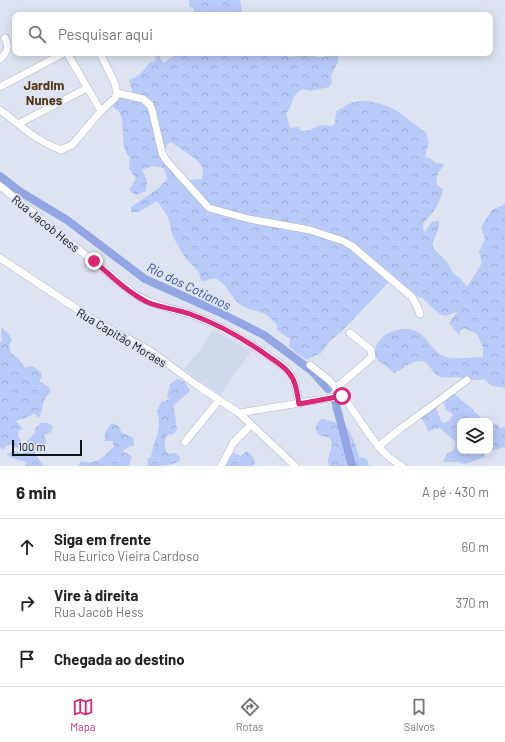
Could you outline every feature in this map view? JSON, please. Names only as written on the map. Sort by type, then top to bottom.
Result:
[{"type":"street","points":[[0,59],[5,55],[8,49],[8,43],[5,38]]},
{"type":"street","points":[[0,87],[58,56]]},
{"type":"street","points":[[69,56],[101,111]]},
{"type":"street","points":[[0,110],[32,136],[47,144],[61,150],[72,145],[101,111],[115,98],[117,93],[115,84],[101,56]]},
{"type":"street","points":[[18,124],[87,88]]},
{"type":"street","points":[[117,93],[143,99],[150,105],[162,152],[166,160],[209,208],[249,219],[310,230],[343,241],[352,246],[412,297],[420,314]]},
{"type":"street","name":"Rua Jacob Hess","points":[[0,186],[134,294],[155,305],[189,314],[212,323],[248,342],[282,366],[290,373],[294,381],[299,404]]},
{"type":"street","name":"Rua Capitão Moraes","points":[[0,258],[94,322],[148,350],[239,413],[286,462],[295,466]]},
{"type":"street","points":[[336,388],[372,357],[371,350],[350,333]]},
{"type":"street","points":[[310,365],[336,388],[354,410],[378,447],[396,463],[402,466]]},
{"type":"street","points":[[378,447],[467,380]]},
{"type":"street","points":[[239,413],[342,396]]},
{"type":"street","points":[[185,442],[219,400]]},
{"type":"street","points":[[221,466],[234,442],[251,425]]},
{"type":"shaded area","points":[[213,330],[251,351],[220,395],[205,384],[215,369],[204,384],[184,369],[202,348]]},
{"type":"green space","points":[[189,0],[240,0],[242,12],[194,12],[193,8],[189,6]]},
{"type":"green space","points":[[156,56],[160,56],[164,63],[174,56],[339,56],[338,62],[331,75],[332,83],[329,87],[310,91],[302,89],[294,96],[290,108],[286,114],[290,128],[298,127],[301,131],[310,130],[321,125],[333,126],[335,123],[336,111],[351,103],[368,101],[396,110],[426,133],[429,142],[425,157],[430,158],[436,163],[444,164],[438,173],[437,178],[437,185],[443,189],[442,194],[436,208],[423,223],[424,232],[432,222],[439,221],[433,248],[447,262],[453,273],[460,278],[467,287],[482,263],[479,252],[485,239],[481,227],[492,210],[505,204],[505,388],[492,386],[484,379],[476,380],[457,377],[440,377],[425,362],[422,361],[412,363],[394,373],[378,361],[375,352],[379,341],[389,333],[401,329],[418,332],[437,352],[446,357],[483,357],[483,347],[477,334],[464,328],[460,331],[459,335],[449,323],[457,313],[455,312],[446,316],[441,315],[422,298],[411,294],[408,288],[395,282],[392,274],[386,271],[390,281],[342,331],[330,341],[320,354],[307,360],[296,353],[289,346],[290,339],[277,330],[277,326],[268,316],[241,305],[218,280],[212,279],[201,281],[199,272],[186,259],[173,237],[168,217],[157,201],[139,212],[131,212],[131,207],[159,188],[167,179],[164,168],[153,166],[142,170],[147,180],[146,191],[136,195],[129,190],[136,178],[129,169],[130,158],[124,147],[121,117],[119,112],[112,106],[122,96],[131,97],[132,90],[129,81],[139,75],[149,63],[155,61]],"holes":[[[171,142],[198,161],[203,168],[202,179],[181,181],[163,152]]]},
{"type":"green space","points":[[2,328],[9,334],[12,340],[9,346],[11,353],[19,359],[25,368],[32,366],[41,372],[42,377],[39,381],[49,387],[51,391],[42,405],[39,418],[34,413],[16,421],[23,429],[19,430],[18,436],[22,442],[22,447],[20,449],[11,445],[6,446],[3,450],[0,447],[0,342],[2,341]]},
{"type":"green space","points":[[177,379],[185,382],[190,391],[173,406],[177,429],[174,434],[167,435],[165,444],[168,454],[175,453],[180,457],[180,461],[169,465],[148,466],[147,459],[151,457],[159,429],[159,418],[157,411],[161,402],[170,399],[167,397],[170,384]]},
{"type":"green space","points":[[455,394],[481,418],[457,418],[457,454],[485,454],[483,458],[463,464],[443,461],[448,453],[454,450],[456,442],[440,428],[432,429],[429,432],[420,415],[434,403],[441,421],[443,423],[448,421],[451,419],[453,414],[446,410],[444,403],[449,396]]},
{"type":"green space","points":[[322,419],[332,421],[342,426],[344,422],[355,443],[359,457],[367,459],[369,466],[329,466],[328,458],[332,442],[328,437],[320,435],[315,429],[319,421]]},
{"type":"green space","points":[[41,423],[48,423],[53,426],[51,432],[44,435],[46,441],[43,450],[35,450],[35,454],[44,466],[25,466],[26,462],[12,458],[7,454],[13,451],[26,453],[28,446],[27,441],[35,433],[35,428]]},
{"type":"green space","points":[[112,423],[119,426],[121,432],[133,438],[134,445],[122,452],[132,457],[129,466],[78,466],[81,461],[92,462],[100,460],[114,446],[112,441],[105,441],[106,431]]},
{"type":"green space","points":[[493,424],[496,424],[500,428],[505,427],[505,447],[493,450]]},
{"type":"green space","points":[[247,451],[254,458],[255,464],[252,466],[223,466],[232,452],[241,456]]},
{"type":"waterway","name":"Rio dos Cotianos","points":[[0,176],[19,191],[67,220],[145,279],[219,312],[264,335],[312,371],[328,389]]},
{"type":"waterway","name":"Rio dos Cotianos","points":[[335,401],[352,466]]},
{"type":"district","name":"Jardim Nunes","points":[[44,92]]},
{"type":"route","points":[[94,261],[134,294],[146,301],[155,305],[189,314],[212,323],[248,342],[290,373],[294,381],[299,404],[342,396]]}]
